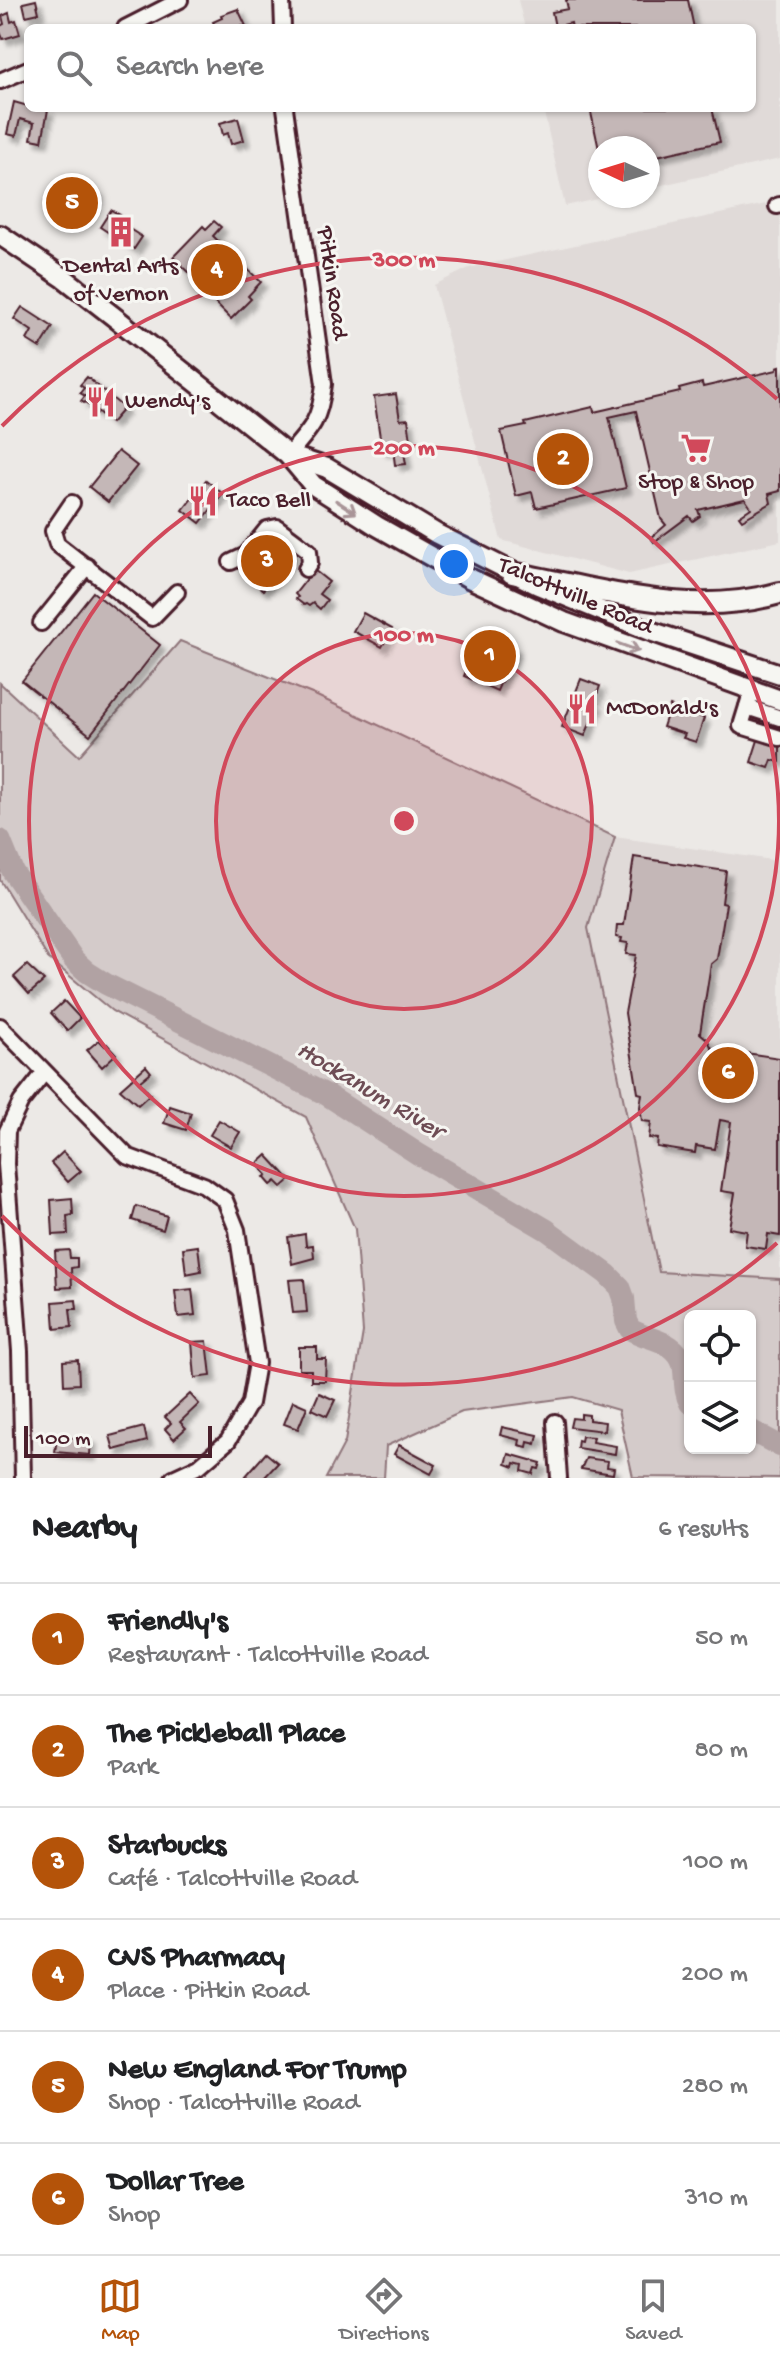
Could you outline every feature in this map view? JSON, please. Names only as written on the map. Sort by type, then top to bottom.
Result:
[{"type":"highway","points":[[512,573],[678,604],[719,604],[780,593]]},
{"type":"main road","name":"Talcottville Road","points":[[0,235],[64,278],[288,455],[313,485],[377,526],[469,578],[534,609],[749,699],[780,700]]},
{"type":"main road","name":"Talcottville Road","points":[[288,455],[327,468],[437,534],[512,573],[611,615],[780,674]]},
{"type":"main road","points":[[588,632],[611,615]]},
{"type":"street","points":[[133,24],[180,0]]},
{"type":"street","points":[[282,0],[283,24]]},
{"type":"street","points":[[0,81],[24,71]]},
{"type":"street","name":"Pitkin Road","points":[[286,112],[324,384],[321,410],[309,432],[288,455]]},
{"type":"street","points":[[72,503],[53,531],[57,544],[152,618],[177,592]]},
{"type":"street","points":[[231,562],[246,555],[267,529],[277,527],[309,551],[310,563],[306,569]]},
{"type":"street","points":[[41,623],[87,566]]},
{"type":"street","points":[[780,718],[749,699],[741,726],[780,738]]},
{"type":"street","points":[[0,1026],[127,1156],[204,1185],[225,1200],[237,1230],[257,1363],[250,1403],[228,1441],[199,1466],[173,1478]]},
{"type":"street","points":[[23,1478],[20,1351],[6,1164],[7,1131],[21,1102],[44,1073]]},
{"type":"street","points":[[555,1422],[559,1478]]},
{"type":"shaded area","points":[[518,0],[780,0],[780,159],[660,185],[660,136],[588,136],[588,201],[565,206],[544,112],[756,112],[756,24],[524,24]]},
{"type":"shaded area","points":[[780,201],[780,541],[629,574],[501,540],[434,285],[469,268]]},
{"type":"shaded area","points":[[180,641],[317,696],[615,837],[588,928],[659,1272],[780,1279],[780,1478],[633,1477],[618,1410],[573,1397],[462,1412],[386,1446],[384,1478],[326,1478],[345,1442],[363,1332],[355,1229],[306,1117],[112,1011],[48,958],[0,880],[0,683],[79,756]]},
{"type":"shaded area","points":[[615,837],[772,860],[780,842],[780,1279],[659,1273],[588,928]]},
{"type":"building","points":[[36,0],[39,13],[26,16],[23,3]]},
{"type":"building","points":[[566,0],[688,0],[693,24],[554,24],[552,12],[568,9]]},
{"type":"building","points":[[238,9],[245,24],[214,24],[222,18],[221,15]]},
{"type":"building","points":[[9,13],[11,22],[16,20],[20,34],[3,39],[0,32],[0,26],[4,24],[2,16]]},
{"type":"building","points":[[14,102],[24,105],[24,112],[48,112],[42,141],[31,139],[34,123],[20,119],[16,136],[7,134]]},
{"type":"building","points":[[591,112],[713,112],[720,142],[660,155],[660,136],[596,136]]},
{"type":"building","points":[[238,118],[244,140],[231,144],[228,133],[223,135],[220,123]]},
{"type":"building","points":[[81,183],[98,193],[84,219],[45,201],[54,185],[74,197]]},
{"type":"building","name":"Dental Arts of Vernon","points":[[111,210],[120,215],[117,221],[142,237],[134,249],[100,227]]},
{"type":"building","points":[[214,221],[221,227],[213,236],[261,282],[248,296],[251,299],[231,319],[213,301],[216,298],[173,257],[203,226],[206,229]]},
{"type":"building","points":[[22,307],[53,327],[40,348],[27,340],[32,331],[14,319]]},
{"type":"building","points":[[780,366],[780,491],[769,494],[771,503],[742,520],[739,516],[751,508],[745,499],[698,510],[700,516],[693,521],[689,516],[654,542],[651,538],[666,525],[661,519],[636,411],[609,417],[626,488],[536,508],[532,492],[516,496],[501,431],[593,407],[594,412],[680,392],[679,389],[702,383],[703,387],[777,370]]},
{"type":"building","points":[[87,377],[124,408],[111,423],[81,401],[85,396],[80,393],[84,388],[80,385]]},
{"type":"building","points":[[396,394],[400,420],[408,419],[411,440],[402,441],[406,464],[395,465],[393,449],[382,451],[374,397]]},
{"type":"building","points":[[118,451],[137,466],[108,502],[89,487]]},
{"type":"building","points":[[206,480],[223,494],[200,523],[183,510]]},
{"type":"building","points":[[270,535],[293,553],[263,590],[258,586],[260,583],[241,569]]},
{"type":"building","points":[[314,570],[329,582],[319,594],[327,600],[320,609],[313,603],[304,605],[295,594]]},
{"type":"building","points":[[93,592],[160,645],[90,735],[22,681]]},
{"type":"building","points":[[363,613],[392,629],[382,647],[353,631]]},
{"type":"building","points":[[477,633],[515,648],[497,691],[464,676]]},
{"type":"building","points":[[581,679],[600,686],[594,703],[598,704],[585,736],[562,727]]},
{"type":"building","points":[[670,706],[704,718],[696,742],[683,738],[685,734],[663,727]]},
{"type":"building","points":[[759,737],[780,744],[780,762],[772,760],[769,768],[751,762]]},
{"type":"building","points":[[634,857],[726,871],[722,903],[726,904],[717,959],[711,964],[700,1033],[714,1052],[725,1054],[726,1050],[780,1058],[780,1236],[768,1234],[766,1249],[745,1246],[747,1231],[729,1228],[735,1193],[721,1191],[731,1122],[720,1120],[715,1149],[696,1146],[695,1153],[657,1147],[658,1139],[649,1138],[651,1122],[642,1121],[642,1094],[638,1093],[625,1013],[636,955],[626,954],[628,943],[616,937],[617,925],[624,925]]},
{"type":"building","points":[[27,965],[44,981],[29,994],[14,977]]},
{"type":"building","points":[[64,1001],[80,1018],[67,1031],[51,1013]]},
{"type":"building","points":[[99,1040],[116,1054],[102,1067],[87,1050]]},
{"type":"building","points":[[146,1066],[151,1072],[139,1082],[150,1094],[138,1105],[120,1089]]},
{"type":"building","points":[[170,1106],[191,1113],[186,1130],[164,1123]]},
{"type":"building","points":[[219,1120],[240,1132],[231,1147],[210,1135]]},
{"type":"building","points":[[63,1152],[81,1171],[68,1182],[51,1163]]},
{"type":"building","points":[[267,1155],[290,1180],[282,1187],[276,1181],[271,1185],[257,1164]]},
{"type":"building","points":[[72,1198],[73,1215],[67,1216],[68,1234],[53,1235],[51,1200]]},
{"type":"building","points":[[136,1206],[167,1216],[163,1230],[132,1220]]},
{"type":"building","points":[[305,1234],[306,1246],[313,1245],[314,1258],[292,1264],[288,1237]]},
{"type":"building","points":[[198,1246],[201,1271],[186,1274],[183,1248]]},
{"type":"building","points":[[69,1250],[70,1258],[77,1258],[77,1267],[71,1268],[72,1287],[57,1288],[55,1251]]},
{"type":"building","points":[[304,1279],[307,1312],[293,1313],[289,1280]]},
{"type":"building","points":[[192,1289],[195,1315],[178,1317],[175,1291]]},
{"type":"building","points":[[76,1300],[77,1309],[70,1309],[72,1327],[55,1329],[53,1302]]},
{"type":"building","points":[[207,1341],[211,1376],[195,1378],[192,1342]]},
{"type":"building","points":[[299,1347],[317,1347],[317,1359],[326,1359],[325,1381],[311,1381],[311,1370],[299,1370]]},
{"type":"building","points":[[78,1360],[79,1384],[64,1385],[63,1361]]},
{"type":"building","points":[[319,1393],[335,1400],[327,1416],[312,1409]]},
{"type":"building","points":[[190,1394],[199,1404],[180,1422],[186,1428],[174,1439],[165,1429],[171,1423],[165,1417]]},
{"type":"building","points":[[293,1401],[307,1407],[298,1429],[284,1424]]},
{"type":"building","points":[[581,1414],[589,1415],[589,1420],[605,1422],[604,1431],[570,1427],[572,1418],[581,1419]]},
{"type":"building","points":[[144,1427],[147,1441],[114,1450],[110,1436]]},
{"type":"building","points":[[502,1427],[538,1435],[536,1444],[528,1442],[527,1447],[519,1445],[520,1440],[500,1435]]},
{"type":"building","points":[[582,1436],[593,1437],[592,1442],[616,1446],[615,1454],[577,1448]]},
{"type":"building","points":[[57,1437],[91,1439],[90,1455],[55,1452]]},
{"type":"building","points":[[399,1445],[436,1465],[431,1474],[394,1454]]},
{"type":"building","points":[[266,1453],[278,1463],[264,1478],[244,1478]]},
{"type":"building","points":[[509,1454],[541,1463],[539,1469],[535,1468],[533,1474],[522,1471],[523,1465],[515,1463],[514,1467],[506,1464]]},
{"type":"building","points":[[586,1458],[608,1461],[607,1467],[614,1468],[613,1474],[581,1469]]},
{"type":"waterway","name":"Hockanum River","points":[[0,840],[13,872],[74,960],[87,972],[327,1095],[418,1154],[547,1230],[620,1287],[630,1329],[674,1350],[683,1364],[685,1382]]},
{"type":"waterway","name":"Hockanum River","points":[[756,1433],[780,1446]]},
{"type":"place","name":"New England For Trump","points":[[72,203]]},
{"type":"place","name":"Dental Arts of Vernon","points":[[121,232]]},
{"type":"place","name":"CVS Pharmacy","points":[[217,270]]},
{"type":"place","name":"Wendy's","points":[[101,402]]},
{"type":"place","name":"Stop & Shop","points":[[696,448]]},
{"type":"place","name":"The Pickleball Place","points":[[563,459]]},
{"type":"place","name":"Taco Bell","points":[[203,501]]},
{"type":"place","name":"Starbucks","points":[[267,561]]},
{"type":"place","name":"Friendly's","points":[[490,656]]},
{"type":"place","name":"McDonald's","points":[[582,709]]},
{"type":"place","name":"Dollar Tree","points":[[728,1073]]}]
